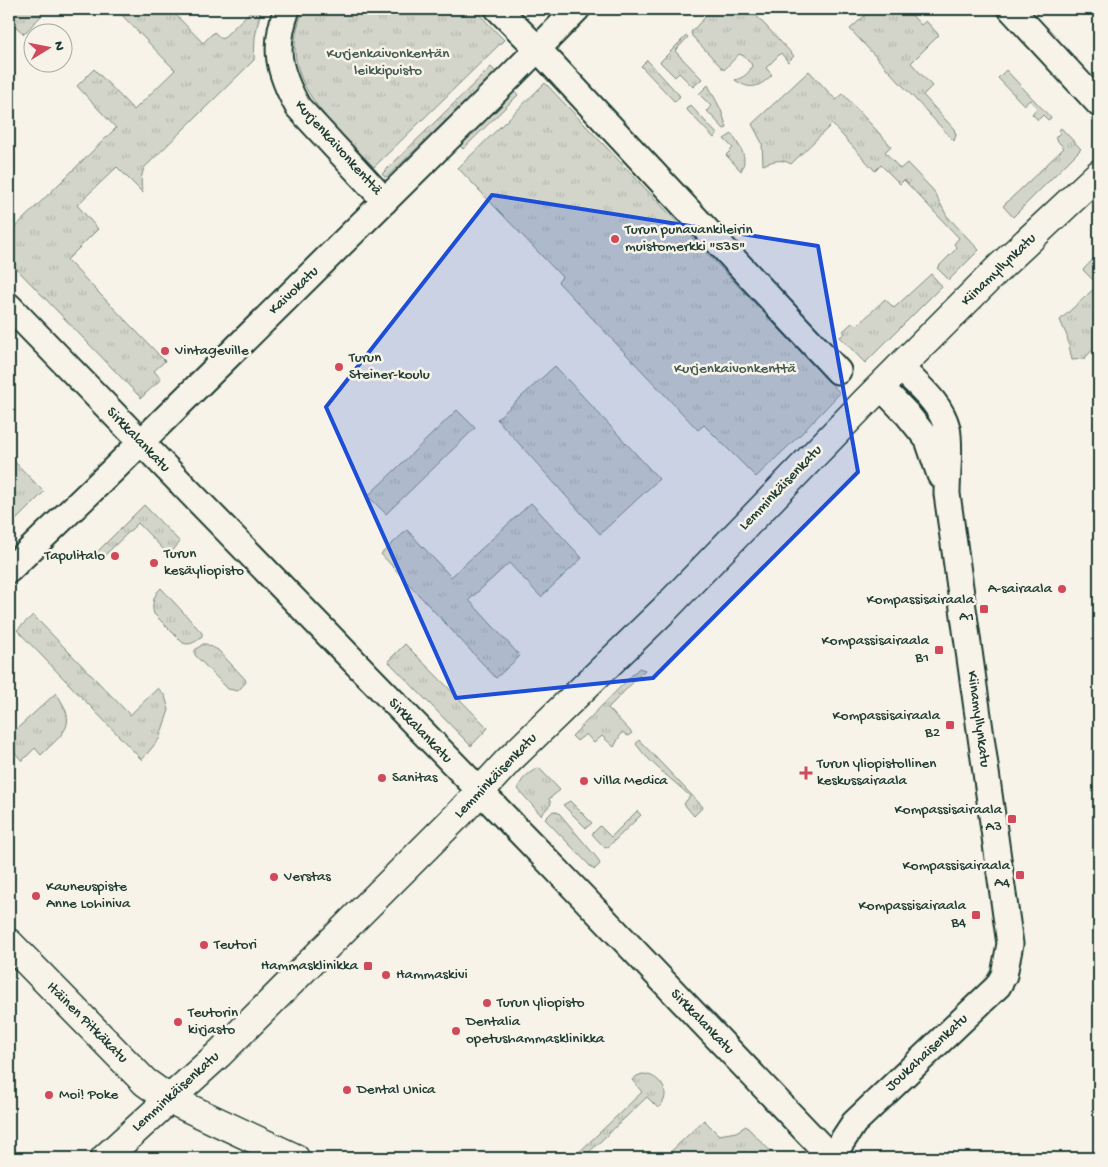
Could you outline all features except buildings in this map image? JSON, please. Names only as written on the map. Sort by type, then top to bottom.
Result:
[{"type":"street","name":"Kurjenkaivonkenttä","points":[[287,9],[281,30],[279,59],[281,72],[288,89],[298,107],[385,201]]},
{"type":"street","points":[[498,9],[537,48],[838,371]]},
{"type":"street","name":"Kaivokatu","points":[[9,570],[385,201],[577,9]]},
{"type":"street","points":[[1010,9],[1099,104]]},
{"type":"street","name":"Kiinamyllynkatu","points":[[947,494],[928,440],[907,414],[881,387],[1000,267],[1099,174]]},
{"type":"street","name":"Sirkkalankatu","points":[[9,306],[480,791],[830,1158]]},
{"type":"street","name":"Kiinamyllynkatu","points":[[900,368],[927,394],[937,407],[946,428],[947,494],[1010,944]]},
{"type":"street","name":"Lemminkäisenkatu","points":[[105,1158],[235,1038],[508,761],[664,610],[881,387]]},
{"type":"street","name":"Itäinen Pitkäkatu","points":[[9,942],[146,1082],[169,1099],[295,1158]]},
{"type":"street","name":"Joukahaisenkatu","points":[[830,1158],[854,1123],[998,986],[1004,975],[1010,944]]},
{"type":"highlighted area","points":[[492,195],[818,246],[858,472],[653,678],[456,698],[326,407]]},
{"type":"green space","points":[[9,9],[36,9],[42,15],[35,22],[22,22],[22,32],[13,24],[9,28]]},
{"type":"green space","points":[[116,9],[173,9],[172,11],[203,43],[214,32],[222,39],[253,9],[261,9],[255,37],[254,60],[144,168],[141,180],[143,193],[117,167],[77,205],[98,229],[67,260],[165,361],[154,371],[161,379],[141,398],[9,261],[9,233],[116,128],[77,86],[94,69],[134,110],[175,70]]},
{"type":"green space","name":"Kurjenkaivonkentän leikkipuisto","points":[[304,9],[474,9],[504,40],[374,167],[325,116],[311,97],[301,77],[296,56],[296,34]]},
{"type":"green space","points":[[713,9],[750,9],[794,56],[788,62],[781,53],[766,68],[772,75],[759,85],[746,86],[735,80],[746,75],[750,70],[752,65],[746,57],[739,54],[724,70],[692,36],[691,32]]},
{"type":"green space","points":[[872,9],[908,9],[921,25],[926,21],[939,35],[911,63],[932,86],[923,95],[954,129],[956,135],[954,141],[850,29]]},
{"type":"green space","points":[[686,36],[688,37],[675,51],[702,79],[693,87],[679,73],[675,77],[660,62]]},
{"type":"green space","points":[[647,60],[680,96],[675,102],[641,66]]},
{"type":"green space","points":[[491,67],[496,72],[385,177],[382,174]]},
{"type":"green space","points":[[1006,70],[1051,118],[1048,120],[1043,115],[1038,120],[1032,114],[1037,108],[1030,100],[1024,105],[998,78]]},
{"type":"green space","points":[[809,71],[836,100],[843,94],[891,146],[885,152],[900,169],[907,163],[933,190],[947,216],[979,250],[949,280],[937,268],[957,248],[954,244],[959,238],[904,180],[900,184],[881,165],[875,171],[832,124],[791,164],[774,161],[763,165],[762,143],[752,124]]},
{"type":"green space","name":"Kurjenkaivonkenttä","points":[[545,83],[840,393],[756,477],[704,425],[698,430],[558,282],[562,277],[458,168]]},
{"type":"green space","points":[[708,85],[721,110],[727,128],[724,129],[707,111],[711,106],[699,94]]},
{"type":"green space","points":[[514,90],[518,95],[463,149],[460,146],[462,141]]},
{"type":"green space","points":[[690,105],[717,134],[714,138],[686,109]]},
{"type":"green space","points":[[1061,128],[1081,149],[1013,217],[1003,206],[1064,148],[1055,138],[1060,133],[1058,131]]},
{"type":"green space","points":[[732,134],[744,156],[741,171],[726,155],[733,148],[724,139]]},
{"type":"green space","points":[[1099,253],[1099,343],[1084,359],[1072,360],[1067,336],[1060,320],[1098,285],[1083,270]]},
{"type":"green space","points":[[931,274],[942,286],[865,363],[840,337],[845,333],[843,331],[852,323],[858,325],[885,299],[894,308]]},
{"type":"green space","points":[[555,366],[659,479],[600,534],[497,419]]},
{"type":"green space","points":[[457,410],[475,428],[386,514],[368,496]]},
{"type":"green space","points":[[9,456],[44,492],[9,527]]},
{"type":"green space","points":[[531,503],[582,558],[541,597],[509,563],[469,600],[520,656],[496,678],[381,554],[407,530],[451,577]]},
{"type":"green space","points":[[144,505],[180,542],[169,555],[138,523],[103,557],[97,552]]},
{"type":"green space","points":[[161,588],[202,633],[202,636],[196,641],[189,644],[183,643],[154,614],[154,600]]},
{"type":"green space","points":[[33,615],[130,715],[158,688],[165,696],[169,710],[159,739],[142,760],[17,630]]},
{"type":"green space","points":[[203,644],[218,650],[245,679],[246,682],[238,691],[228,689],[195,655],[195,650]]},
{"type":"green space","points":[[405,644],[488,728],[471,746],[388,661]]},
{"type":"green space","points":[[639,668],[645,670],[608,708],[632,733],[628,736],[622,732],[614,747],[602,736],[594,743],[586,734],[577,741],[572,736]]},
{"type":"green space","points":[[56,693],[67,713],[66,728],[41,755],[35,748],[22,761],[9,746],[9,736]]},
{"type":"green space","points":[[639,740],[703,807],[694,816],[684,804],[690,796],[648,759],[636,744]]},
{"type":"green space","points":[[539,768],[560,790],[549,799],[551,804],[541,815],[518,789],[526,776]]},
{"type":"green space","points":[[570,801],[592,823],[586,828],[563,805]]},
{"type":"green space","points":[[553,811],[559,813],[597,858],[600,864],[594,870],[545,819]]},
{"type":"green space","points":[[637,811],[641,815],[608,847],[605,848],[592,834],[600,826],[611,837]]},
{"type":"green space","points":[[642,1074],[654,1077],[663,1086],[665,1097],[663,1103],[658,1108],[647,1097],[583,1158],[573,1158],[642,1092],[632,1080]]},
{"type":"green space","points":[[704,1120],[719,1135],[736,1132],[746,1126],[777,1158],[664,1158]]},
{"type":"place","name":"Turun punavankileirin muistomerkki \"535\"","points":[[615,239]]},
{"type":"place","name":"Vintageville","points":[[165,351]]},
{"type":"place","name":"Turun Steiner-koulu","points":[[339,367]]},
{"type":"place","name":"Tapulitalo","points":[[115,556]]},
{"type":"place","name":"Turun kesäyliopisto","points":[[154,563]]},
{"type":"place","name":"A-sairaala","points":[[1062,589]]},
{"type":"place","name":"Kompassisairaala A1","points":[[984,609]]},
{"type":"place","name":"Kompassisairaala B1","points":[[939,650]]},
{"type":"place","name":"Kompassisairaala B2","points":[[950,725]]},
{"type":"place","name":"Turun yliopistollinen keskussairaala","points":[[806,773]]},
{"type":"place","name":"Sanitas","points":[[382,778]]},
{"type":"place","name":"Villa Medica","points":[[584,781]]},
{"type":"place","name":"Kompassisairaala A3","points":[[1012,819]]},
{"type":"place","name":"Kompassisairaala A4","points":[[1020,875]]},
{"type":"place","name":"Verstas","points":[[274,877]]},
{"type":"place","name":"Kauneuspiste Anne Lohiniva","points":[[36,896]]},
{"type":"place","name":"Kompassisairaala B4","points":[[976,915]]},
{"type":"place","name":"Teutori","points":[[204,945]]},
{"type":"place","name":"Hammasklinikka","points":[[368,966]]},
{"type":"place","name":"Hammaskivi","points":[[386,975]]},
{"type":"place","name":"Turun yliopisto","points":[[487,1003]]},
{"type":"place","name":"Teutorin kirjasto","points":[[178,1022]]},
{"type":"place","name":"Dentalia opetushammasklinikka","points":[[456,1031]]},
{"type":"place","name":"Dental Unica","points":[[347,1090]]},
{"type":"place","name":"Moi! Poke","points":[[49,1095]]}]
